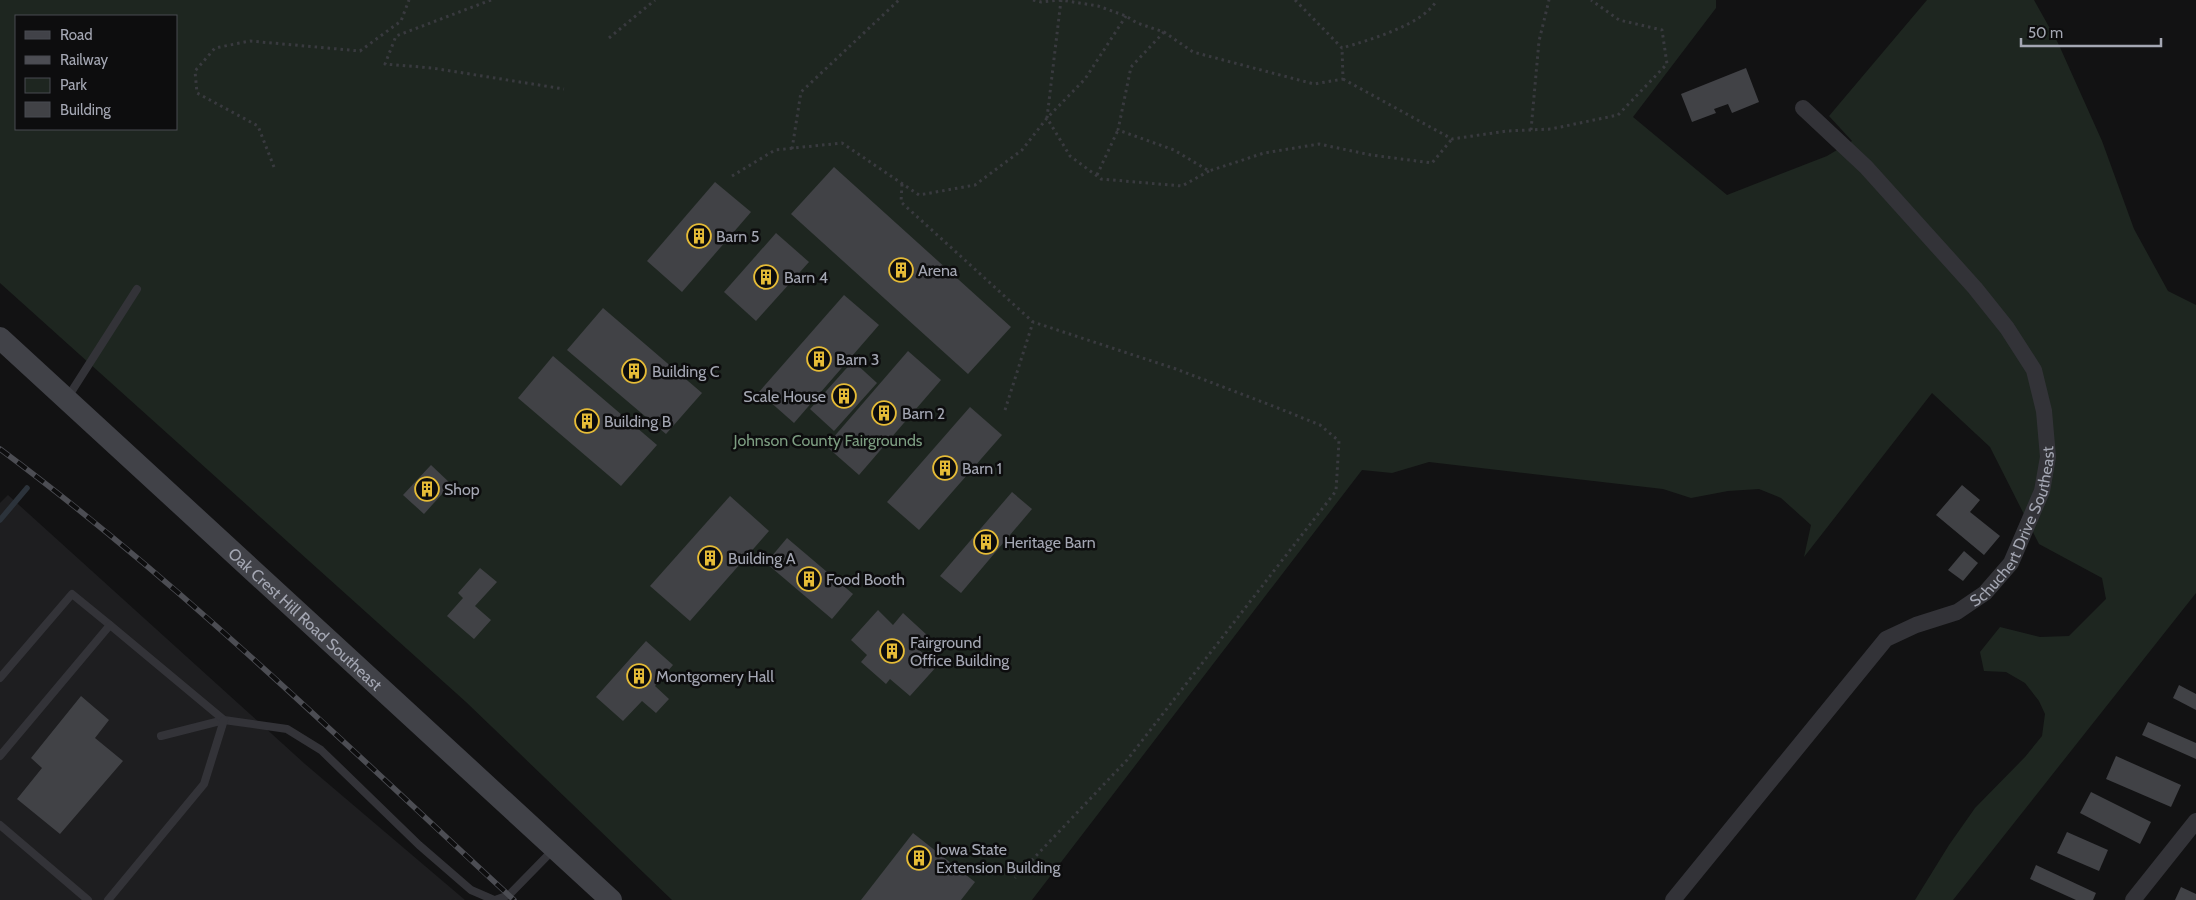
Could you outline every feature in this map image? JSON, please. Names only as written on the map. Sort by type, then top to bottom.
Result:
[{"type":"main road","name":"Oak Crest Hill Road Southeast","points":[[0,338],[611,900]]},
{"type":"street","name":"Schuchert Drive Southeast","points":[[1673,900],[1886,640],[1916,624],[1957,612],[1985,593],[2011,562],[2027,528],[2042,491],[2048,457],[2044,411],[2034,370],[2007,328],[1975,288],[1866,168],[1803,108]]},
{"type":"street","points":[[2133,900],[2196,821]]},
{"type":"lane","points":[[67,400],[137,289]]},
{"type":"lane","points":[[0,678],[72,594],[224,720]]},
{"type":"lane","points":[[0,756],[110,626]]},
{"type":"lane","points":[[161,736],[224,720],[287,729],[321,750],[419,845],[471,890],[495,900],[509,895],[555,848]]},
{"type":"lane","points":[[108,900],[204,784],[224,720]]},
{"type":"lane","points":[[0,825],[88,900]]},
{"type":"path","points":[[274,167],[258,126],[197,93],[195,71],[215,48],[250,41],[360,51],[401,21],[409,0]]},
{"type":"path","points":[[491,0],[396,36],[385,64],[432,68],[564,89]]},
{"type":"path","points":[[610,38],[655,0]]},
{"type":"path","points":[[792,149],[801,92],[899,0]]},
{"type":"path","points":[[1033,0],[1041,2],[1061,0],[1098,6],[1126,16],[1137,23],[1164,32],[1193,52],[1314,84],[1343,79],[1452,139],[1506,131],[1551,129],[1618,115],[1667,64],[1662,30],[1619,20],[1592,0]]},
{"type":"path","points":[[1061,0],[1047,118],[1070,156],[1101,179],[1182,186],[1209,171],[1264,153],[1319,144],[1371,155],[1432,163],[1452,139]]},
{"type":"path","points":[[1295,0],[1342,48],[1343,79]]},
{"type":"path","points":[[1342,48],[1387,35],[1432,9],[1437,0]]},
{"type":"path","points":[[1531,130],[1539,41],[1549,0]]},
{"type":"path","points":[[732,176],[774,150],[842,143],[919,195],[975,185],[1022,150],[1047,118],[1085,79],[1126,16]]},
{"type":"path","points":[[1096,176],[1118,130],[1132,67],[1164,32]]},
{"type":"path","points":[[1118,130],[1174,150],[1209,171]]},
{"type":"path","points":[[902,184],[901,202],[1033,322],[1176,369],[1278,408],[1320,425],[1339,441],[1336,491],[1127,760],[1015,878]]},
{"type":"path","points":[[1005,410],[1033,322]]},
{"type":"shaded area","points":[[8,495],[305,764],[465,900],[0,900],[0,503]]},
{"type":"green space","name":"Johnson County Fairgrounds","points":[[0,0],[1716,0],[1716,8],[1633,117],[1727,195],[1827,156],[1852,141],[1829,116],[1927,0],[2034,0],[2058,43],[2102,141],[2134,229],[2168,291],[2196,305],[2196,593],[1953,900],[1915,900],[1949,845],[1975,808],[2025,757],[2042,736],[2045,714],[2039,701],[2025,683],[2006,672],[1984,671],[1980,652],[2000,627],[2040,637],[2069,636],[2106,599],[2102,578],[2039,544],[1990,447],[1932,393],[1804,557],[1811,525],[1781,498],[1759,489],[1728,491],[1691,498],[1663,489],[1429,462],[1392,473],[1362,470],[1032,900],[672,900],[466,702],[0,283]]},
{"type":"building","points":[[1746,68],[1759,102],[1732,113],[1728,104],[1714,109],[1716,113],[1692,122],[1681,94]]},
{"type":"building","name":"Arena","points":[[834,167],[1011,327],[968,374],[791,214]]},
{"type":"building","name":"Barn 5","points":[[715,182],[751,212],[682,292],[647,261]]},
{"type":"building","name":"Barn 4","points":[[776,233],[809,262],[756,321],[724,292]]},
{"type":"building","name":"Barn 3","points":[[844,295],[879,325],[794,423],[759,392]]},
{"type":"building","name":"Building C","points":[[603,308],[702,393],[666,434],[567,350]]},
{"type":"building","name":"Barn 2","points":[[908,351],[941,380],[859,475],[826,446]]},
{"type":"building","name":"Building B","points":[[553,356],[657,445],[621,486],[518,398]]},
{"type":"building","name":"Scale House","points":[[853,361],[877,383],[834,431],[810,409]]},
{"type":"building","name":"Barn 1","points":[[970,407],[1002,435],[919,530],[887,502]]},
{"type":"building","name":"Shop","points":[[431,465],[451,484],[424,514],[403,495]]},
{"type":"building","points":[[1962,485],[1980,500],[1970,512],[2000,536],[1984,555],[1936,515]]},
{"type":"building","name":"Heritage Barn","points":[[1012,492],[1032,509],[961,593],[940,576]]},
{"type":"building","name":"Building A","points":[[730,496],[769,531],[690,621],[650,586]]},
{"type":"building","name":"Food Booth","points":[[787,538],[853,594],[832,619],[766,563]]},
{"type":"building","points":[[1964,551],[1978,563],[1963,581],[1948,570]]},
{"type":"building","points":[[480,568],[497,582],[475,606],[491,620],[474,639],[447,616],[463,598],[458,593]]},
{"type":"building","name":"Fairground Office Building","points":[[878,610],[893,625],[903,613],[928,636],[917,648],[937,666],[910,696],[890,679],[886,684],[861,662],[867,655],[851,640]]},
{"type":"building","name":"Montgomery Hall","points":[[646,641],[673,665],[655,686],[669,699],[656,713],[642,701],[623,721],[596,697]]},
{"type":"building","points":[[2179,685],[2196,694],[2196,710],[2173,698]]},
{"type":"building","points":[[81,696],[109,720],[95,738],[123,761],[60,834],[17,799],[42,768],[31,758]]},
{"type":"building","points":[[2148,722],[2196,743],[2196,759],[2142,735]]},
{"type":"building","points":[[2116,756],[2181,785],[2171,807],[2106,779]]},
{"type":"building","points":[[2091,792],[2151,822],[2140,844],[2080,813]]},
{"type":"building","points":[[2067,832],[2108,850],[2099,871],[2057,853]]},
{"type":"building","name":"Iowa State Extension Building","points":[[913,833],[975,882],[961,900],[861,900]]},
{"type":"building","points":[[2036,865],[2096,893],[2093,900],[2076,900],[2030,879]]},
{"type":"building","points":[[2181,887],[2196,894],[2196,900],[2175,900]]},
{"type":"waterway","points":[[0,520],[27,488]]},
{"type":"railway","points":[[0,449],[68,501],[199,611],[326,725],[514,900]]},
{"type":"place","name":"Barn 5","points":[[699,236]]},
{"type":"place","name":"Arena","points":[[901,270]]},
{"type":"place","name":"Barn 4","points":[[766,277]]},
{"type":"place","name":"Barn 3","points":[[819,359]]},
{"type":"place","name":"Building C","points":[[634,371]]},
{"type":"place","name":"Scale House","points":[[844,396]]},
{"type":"place","name":"Barn 2","points":[[884,413]]},
{"type":"place","name":"Building B","points":[[587,421]]},
{"type":"place","name":"Barn 1","points":[[945,468]]},
{"type":"place","name":"Shop","points":[[427,489]]},
{"type":"place","name":"Heritage Barn","points":[[986,542]]},
{"type":"place","name":"Building A","points":[[710,558]]},
{"type":"place","name":"Food Booth","points":[[809,579]]},
{"type":"place","name":"Fairground Office Building","points":[[892,651]]},
{"type":"place","name":"Montgomery Hall","points":[[639,676]]},
{"type":"place","name":"Iowa State Extension Building","points":[[919,858]]}]
